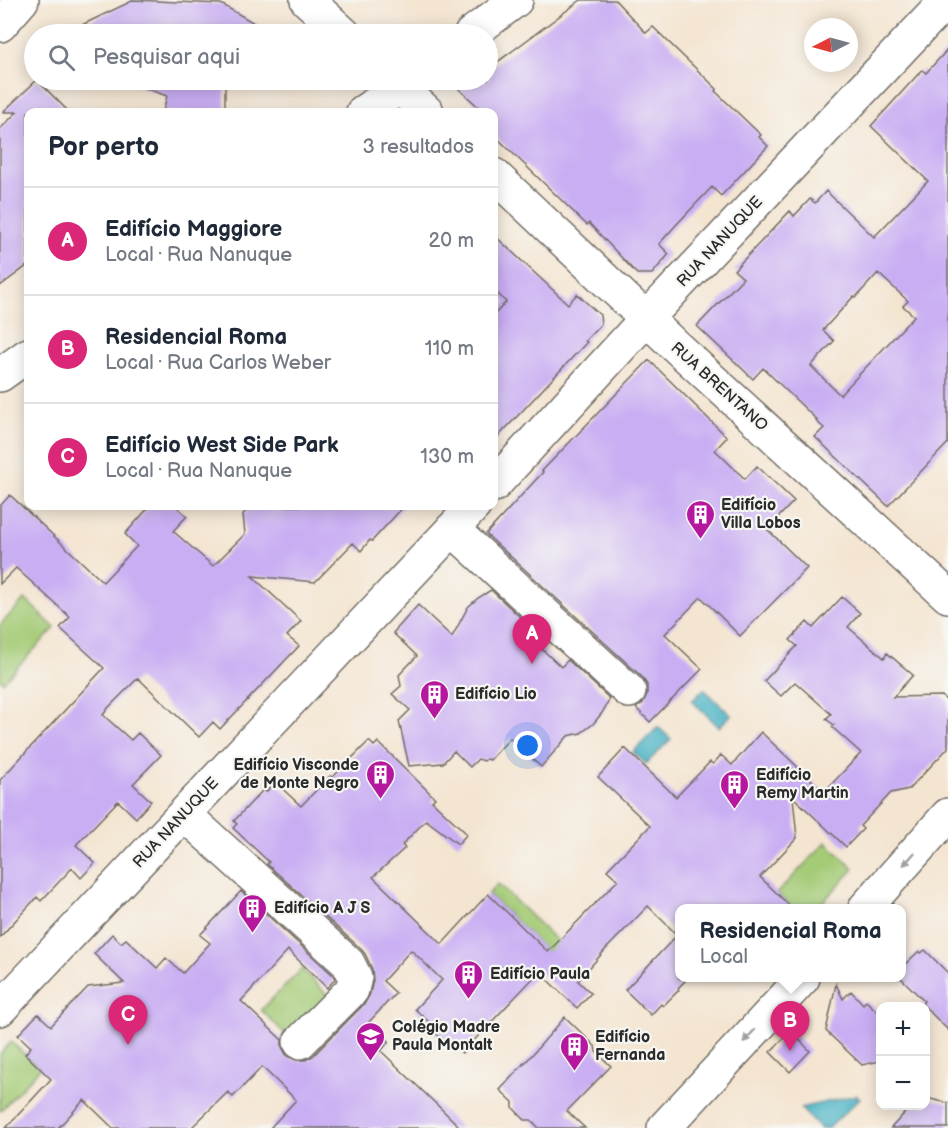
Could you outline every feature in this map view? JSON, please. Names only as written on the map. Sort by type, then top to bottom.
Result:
[{"type":"street","points":[[0,25],[22,0]]},
{"type":"street","points":[[307,0],[333,24]]},
{"type":"street","points":[[484,24],[516,0]]},
{"type":"street","name":"RUA NANUQUE","points":[[498,481],[646,319],[947,0]]},
{"type":"street","points":[[368,108],[391,90]]},
{"type":"street","points":[[408,90],[424,108]]},
{"type":"street","name":"RUA BRENTANO","points":[[498,179],[646,319],[948,596]]},
{"type":"street","points":[[0,375],[24,357]]},
{"type":"street","name":"RUA NANUQUE","points":[[0,1009],[470,510]]},
{"type":"street","points":[[452,530],[629,691]]},
{"type":"street","points":[[184,814],[348,963],[355,976],[352,990],[300,1042]]},
{"type":"street","points":[[869,904],[948,815]]},
{"type":"street","points":[[664,1128],[799,982]]},
{"type":"green space","points":[[25,599],[55,628],[3,682],[0,679],[0,625]]},
{"type":"green space","points":[[826,842],[854,869],[821,904],[789,904],[777,893]]},
{"type":"green space","points":[[498,884],[584,967],[573,977],[488,894]]},
{"type":"green space","points":[[302,969],[333,1001],[293,1042],[261,1010]]},
{"type":"green space","points":[[11,1042],[40,1068],[0,1111],[0,1054]]},
{"type":"water","points":[[704,689],[731,715],[719,727],[692,701]]},
{"type":"water","points":[[658,727],[671,739],[646,764],[633,752]]},
{"type":"water","points":[[856,1095],[860,1098],[829,1128],[820,1128],[800,1108]]},
{"type":"building","points":[[134,0],[221,4],[256,24],[84,24]]},
{"type":"building","points":[[581,0],[615,0],[646,33],[653,27],[717,89],[715,91],[761,135],[759,137],[768,146],[721,196],[712,187],[676,225],[659,244],[669,254],[652,274],[637,274],[589,223],[587,225],[498,139],[498,108],[480,108],[460,90],[498,90],[498,62]]},
{"type":"building","points":[[948,49],[948,443],[888,506],[815,437],[824,428],[763,368],[753,379],[697,326],[743,278],[734,270],[790,211],[794,216],[810,199],[815,203],[826,191],[874,237],[928,181],[871,126],[922,70],[926,73]],"holes":[[[878,273],[908,301],[903,306],[914,316],[840,395],[811,366],[834,341],[823,330]]]},
{"type":"building","points":[[26,90],[47,90],[65,108],[24,108],[24,268],[0,286],[0,129],[17,112],[3,112]]},
{"type":"building","points":[[150,90],[225,90],[225,108],[164,108],[167,96]]},
{"type":"building","points":[[498,239],[568,304],[577,294],[600,315],[601,324],[585,341],[587,342],[498,437],[498,311],[506,302],[498,294]]},
{"type":"building","points":[[649,360],[727,437],[715,450],[745,479],[757,466],[794,501],[767,529],[807,568],[740,636],[701,597],[665,634],[702,669],[650,722],[636,708],[643,703],[647,694],[647,685],[642,677],[486,534],[542,471]]},
{"type":"building","points":[[10,495],[103,582],[137,546],[125,534],[146,510],[180,510],[187,516],[173,531],[213,566],[245,534],[243,514],[248,510],[400,510],[361,551],[353,543],[315,582],[252,576],[301,621],[287,636],[299,646],[220,729],[213,722],[199,737],[138,678],[109,707],[103,715],[131,740],[138,733],[161,755],[133,784],[151,801],[136,818],[118,801],[76,845],[95,863],[81,878],[72,868],[41,901],[37,897],[0,937],[0,780],[104,668],[60,628],[70,617],[16,568],[0,584],[0,506]]},
{"type":"building","points":[[491,590],[533,629],[527,635],[561,667],[568,660],[610,699],[593,724],[581,733],[568,736],[541,767],[510,738],[490,760],[478,759],[470,767],[454,751],[443,763],[409,766],[399,721],[410,710],[392,694],[401,686],[399,675],[417,656],[393,633],[418,605],[452,637],[468,607]]},
{"type":"building","points":[[842,597],[860,613],[848,627],[884,658],[887,653],[913,675],[893,697],[942,696],[948,702],[948,748],[909,789],[891,793],[860,826],[863,829],[846,847],[793,797],[797,838],[760,877],[788,904],[675,904],[675,933],[648,906],[578,981],[591,993],[577,1008],[539,972],[462,1053],[431,1029],[431,1024],[415,1009],[442,980],[411,950],[383,981],[396,993],[369,1022],[389,1041],[381,1051],[461,1128],[270,1128],[296,1100],[262,1067],[233,1097],[228,1092],[191,1128],[113,1128],[84,1100],[58,1128],[6,1128],[51,1079],[25,1054],[31,1047],[18,1035],[38,1014],[51,1026],[88,987],[124,983],[94,954],[112,934],[121,943],[126,939],[157,968],[166,958],[183,973],[210,943],[200,935],[241,891],[335,979],[327,988],[288,950],[241,1001],[282,1040],[282,1047],[287,1056],[296,1060],[305,1060],[313,1056],[365,1003],[373,980],[372,969],[365,954],[267,864],[269,862],[233,828],[237,824],[234,821],[263,790],[266,792],[275,782],[301,806],[369,741],[374,746],[378,742],[435,798],[432,801],[467,834],[458,844],[426,820],[402,845],[405,848],[373,877],[442,944],[488,894],[548,952],[618,880],[607,870],[650,826],[598,777],[625,748],[676,797],[710,762],[713,764],[721,755],[732,765],[761,732],[824,792],[861,753],[832,727],[834,725],[826,719],[831,714],[795,682],[781,696],[764,681],[797,646],[790,640],[807,622],[813,628]]},
{"type":"building","points":[[675,937],[675,982],[684,982],[678,988],[679,990],[651,1015],[625,990]]},
{"type":"building","points":[[925,950],[948,973],[948,1030],[930,1012],[930,1002],[923,1002],[905,982],[906,963],[919,951],[921,953]]},
{"type":"building","points":[[836,984],[843,999],[851,991],[863,1004],[866,1001],[876,1010],[876,1062],[862,1065],[826,1031]]},
{"type":"building","name":"Edifício Fernanda","points":[[565,1017],[595,1046],[596,1052],[611,1066],[567,1111],[585,1128],[539,1128],[531,1120],[525,1120],[513,1108],[513,1102],[500,1090]]},
{"type":"building","points":[[791,1031],[810,1051],[790,1072],[770,1052]]},
{"type":"building","points":[[930,1099],[948,1103],[948,1128],[891,1128],[907,1110],[930,1110]]},
{"type":"place","name":"Edifício Villa Lobos","points":[[700,540]]},
{"type":"place","name":"Edifício Maggiore","points":[[532,664]]},
{"type":"place","name":"Edifício Lio","points":[[434,720]]},
{"type":"place","name":"Edifício Visconde de Monte Negro","points":[[380,800]]},
{"type":"place","name":"Edifício Remy Martin","points":[[735,810]]},
{"type":"place","name":"Edifício A J S","points":[[253,934]]},
{"type":"place","name":"Edifício Paula","points":[[469,1000]]},
{"type":"place","name":"Edifício West Side Park","points":[[128,1045]]},
{"type":"place","name":"Residencial Roma","points":[[790,1051]]},
{"type":"place","name":"Colégio Madre Paula Montalt","points":[[371,1062]]},
{"type":"place","name":"Edifício Fernanda","points":[[574,1072]]}]
